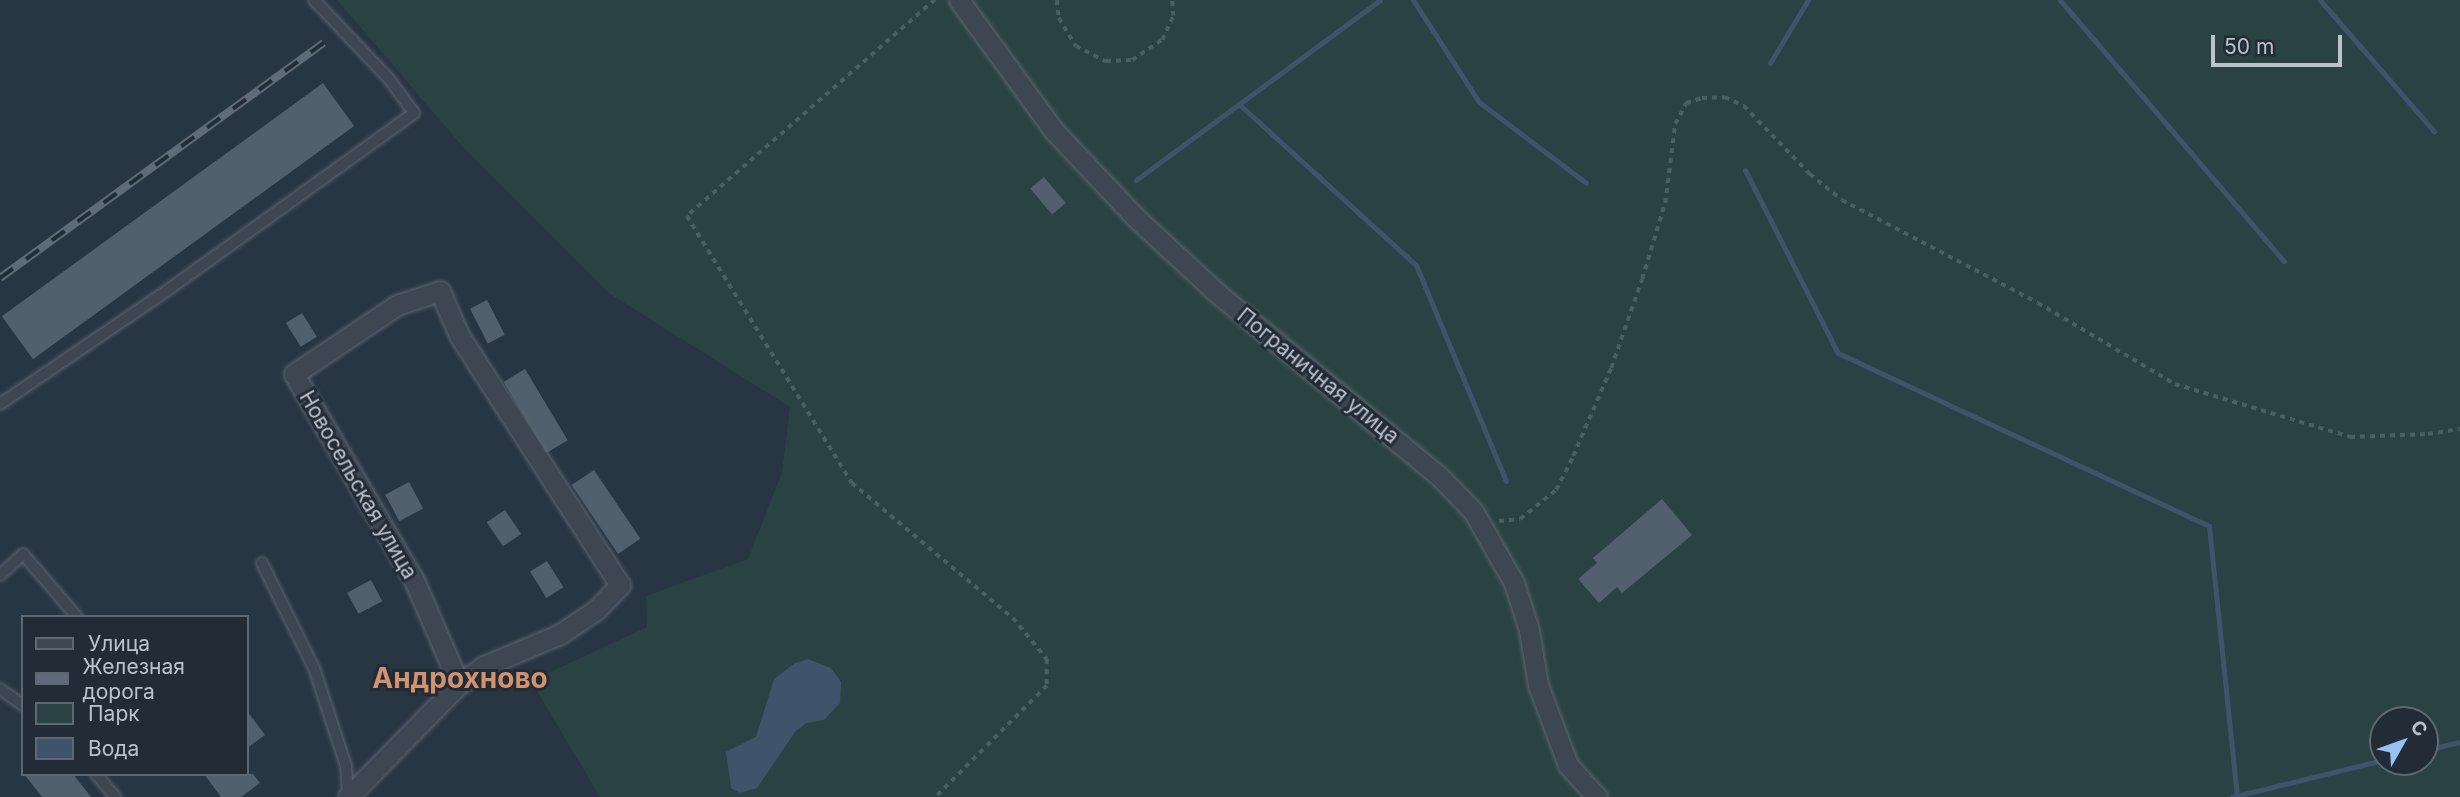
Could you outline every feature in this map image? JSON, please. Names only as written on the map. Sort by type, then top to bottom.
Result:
[{"type":"street","name":"Пограничная улица","points":[[959,0],[1055,132],[1135,217],[1217,293],[1438,475],[1473,511],[1514,583],[1527,620],[1538,685],[1568,765],[1597,797]]},
{"type":"street","name":"Новосельская улица","points":[[440,291],[459,335],[620,585],[596,610],[560,634],[484,666],[459,684],[414,580],[347,461],[293,374],[397,305],[440,291]]},
{"type":"street","points":[[348,797],[459,684]]},
{"type":"lane","points":[[0,404],[172,287],[414,113],[389,79],[314,0]]},
{"type":"lane","points":[[0,575],[23,554],[75,615]]},
{"type":"lane","points":[[262,564],[314,668],[346,766],[348,797]]},
{"type":"lane","points":[[0,689],[21,704]]},
{"type":"lane","points":[[98,776],[115,797]]},
{"type":"path","points":[[935,0],[687,216],[852,483],[1013,618],[1047,659],[1047,686],[936,797]]},
{"type":"path","points":[[1057,0],[1059,18],[1076,46],[1106,61],[1132,60],[1162,40],[1174,16],[1172,0]]},
{"type":"path","points":[[1473,511],[1495,521],[1520,519],[1556,490],[1611,368],[1642,279],[1665,203],[1675,124],[1686,103],[1702,98],[1725,97],[1744,106],[1810,174],[1842,200],[2038,303],[2175,384],[2350,436],[2428,434],[2460,429]]},
{"type":"green space","points":[[337,0],[2460,0],[2460,797],[600,797],[531,681],[647,627],[646,596],[748,559],[782,472],[790,407],[610,294],[463,147]]},
{"type":"water","points":[[808,659],[831,668],[841,682],[840,703],[824,720],[806,723],[795,732],[757,788],[740,793],[731,788],[726,752],[756,737],[774,679],[795,663]]},
{"type":"building","points":[[323,83],[354,126],[33,359],[2,316]]},
{"type":"building","points":[[1044,177],[1066,203],[1052,215],[1030,189]]},
{"type":"building","points":[[487,300],[505,335],[488,343],[470,309]]},
{"type":"building","points":[[302,313],[317,337],[301,347],[286,323]]},
{"type":"building","points":[[525,369],[568,440],[546,453],[504,382]]},
{"type":"building","points":[[594,470],[640,539],[618,554],[572,485]]},
{"type":"building","points":[[409,482],[423,508],[399,521],[385,495]]},
{"type":"building","points":[[1662,499],[1692,535],[1622,593],[1617,587],[1599,603],[1578,579],[1597,563],[1593,558]]},
{"type":"building","points":[[505,510],[521,534],[503,546],[487,522]]},
{"type":"building","points":[[547,561],[563,587],[546,598],[530,572]]},
{"type":"building","points":[[371,580],[382,601],[358,614],[347,593]]},
{"type":"building","points":[[248,712],[265,735],[248,747]]},
{"type":"building","points":[[253,774],[260,783],[241,797],[221,797],[205,776]]},
{"type":"building","points":[[26,776],[75,776],[91,797],[42,797]]},
{"type":"waterway","points":[[1136,180],[1380,0]]},
{"type":"waterway","points":[[1413,0],[1479,102],[1586,183]]},
{"type":"waterway","points":[[1770,63],[1808,0]]},
{"type":"waterway","points":[[2060,0],[2284,261]]},
{"type":"waterway","points":[[2320,0],[2434,131]]},
{"type":"waterway","points":[[1240,105],[1416,265],[1506,481]]},
{"type":"waterway","points":[[1745,170],[1838,353],[2209,526],[2237,796]]},
{"type":"waterway","points":[[2439,747],[2460,742]]},
{"type":"waterway","points":[[2232,797],[2369,763]]},
{"type":"railway","points":[[0,278],[324,43]]},
{"type":"district","name":"Андрохново","points":[[460,678]]}]
